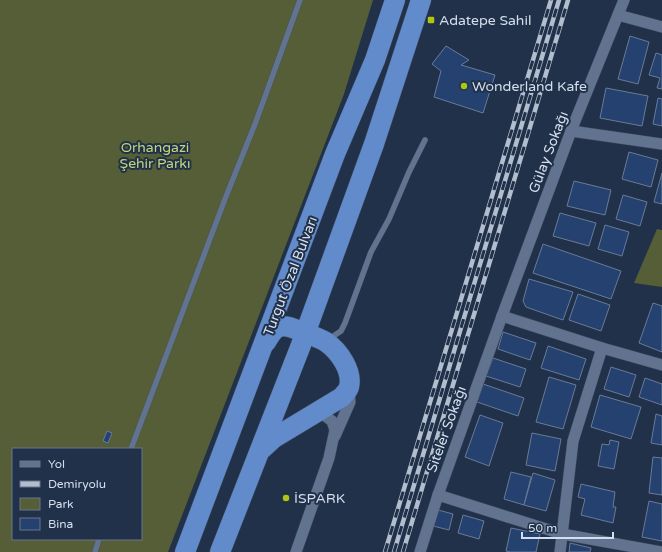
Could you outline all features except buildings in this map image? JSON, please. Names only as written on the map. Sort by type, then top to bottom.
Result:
[{"type":"highway","name":"Turgut Özal Bulvarı","points":[[185,552],[333,160],[375,60],[395,0]]},
{"type":"highway","points":[[220,552],[305,333],[374,144],[420,0]]},
{"type":"highway","points":[[260,451],[274,438],[342,397],[349,388],[348,371],[343,361],[336,351],[326,342],[284,326],[278,327],[263,346]]},
{"type":"street","name":"Gülay Sokağı","points":[[502,316],[571,130],[624,0]]},
{"type":"street","points":[[618,15],[662,27]]},
{"type":"street","points":[[571,130],[662,144]]},
{"type":"street","points":[[502,316],[602,348],[662,365]]},
{"type":"street","name":"Siteler Sokağı","points":[[420,552],[438,495],[502,316]]},
{"type":"street","points":[[560,552],[573,441],[602,348]]},
{"type":"street","points":[[333,440],[350,402],[349,388]]},
{"type":"street","points":[[302,552],[326,483],[329,458],[335,430],[332,421],[324,415],[315,414]]},
{"type":"street","points":[[296,552],[329,458]]},
{"type":"street","points":[[438,495],[562,534],[662,552]]},
{"type":"lane","points":[[131,448],[225,199],[255,124],[300,0]]},
{"type":"lane","points":[[326,342],[341,331],[371,252],[389,219],[409,172],[425,140]]},
{"type":"lane","points":[[95,552],[99,540]]},
{"type":"green space","name":"Orhangazi Şehir Parkı","points":[[0,0],[373,0],[344,94],[168,552],[0,552]]},
{"type":"green space","points":[[657,229],[662,230],[662,287],[634,283]]},
{"type":"railway","points":[[385,552],[551,0]]},
{"type":"railway","points":[[394,552],[559,0]]},
{"type":"railway","points":[[403,552],[568,0]]},
{"type":"place","name":"Adatepe Sahil","points":[[431,20]]},
{"type":"place","name":"Wonderland Kafe","points":[[464,86]]},
{"type":"place","name":"İSPARK","points":[[286,498]]}]
